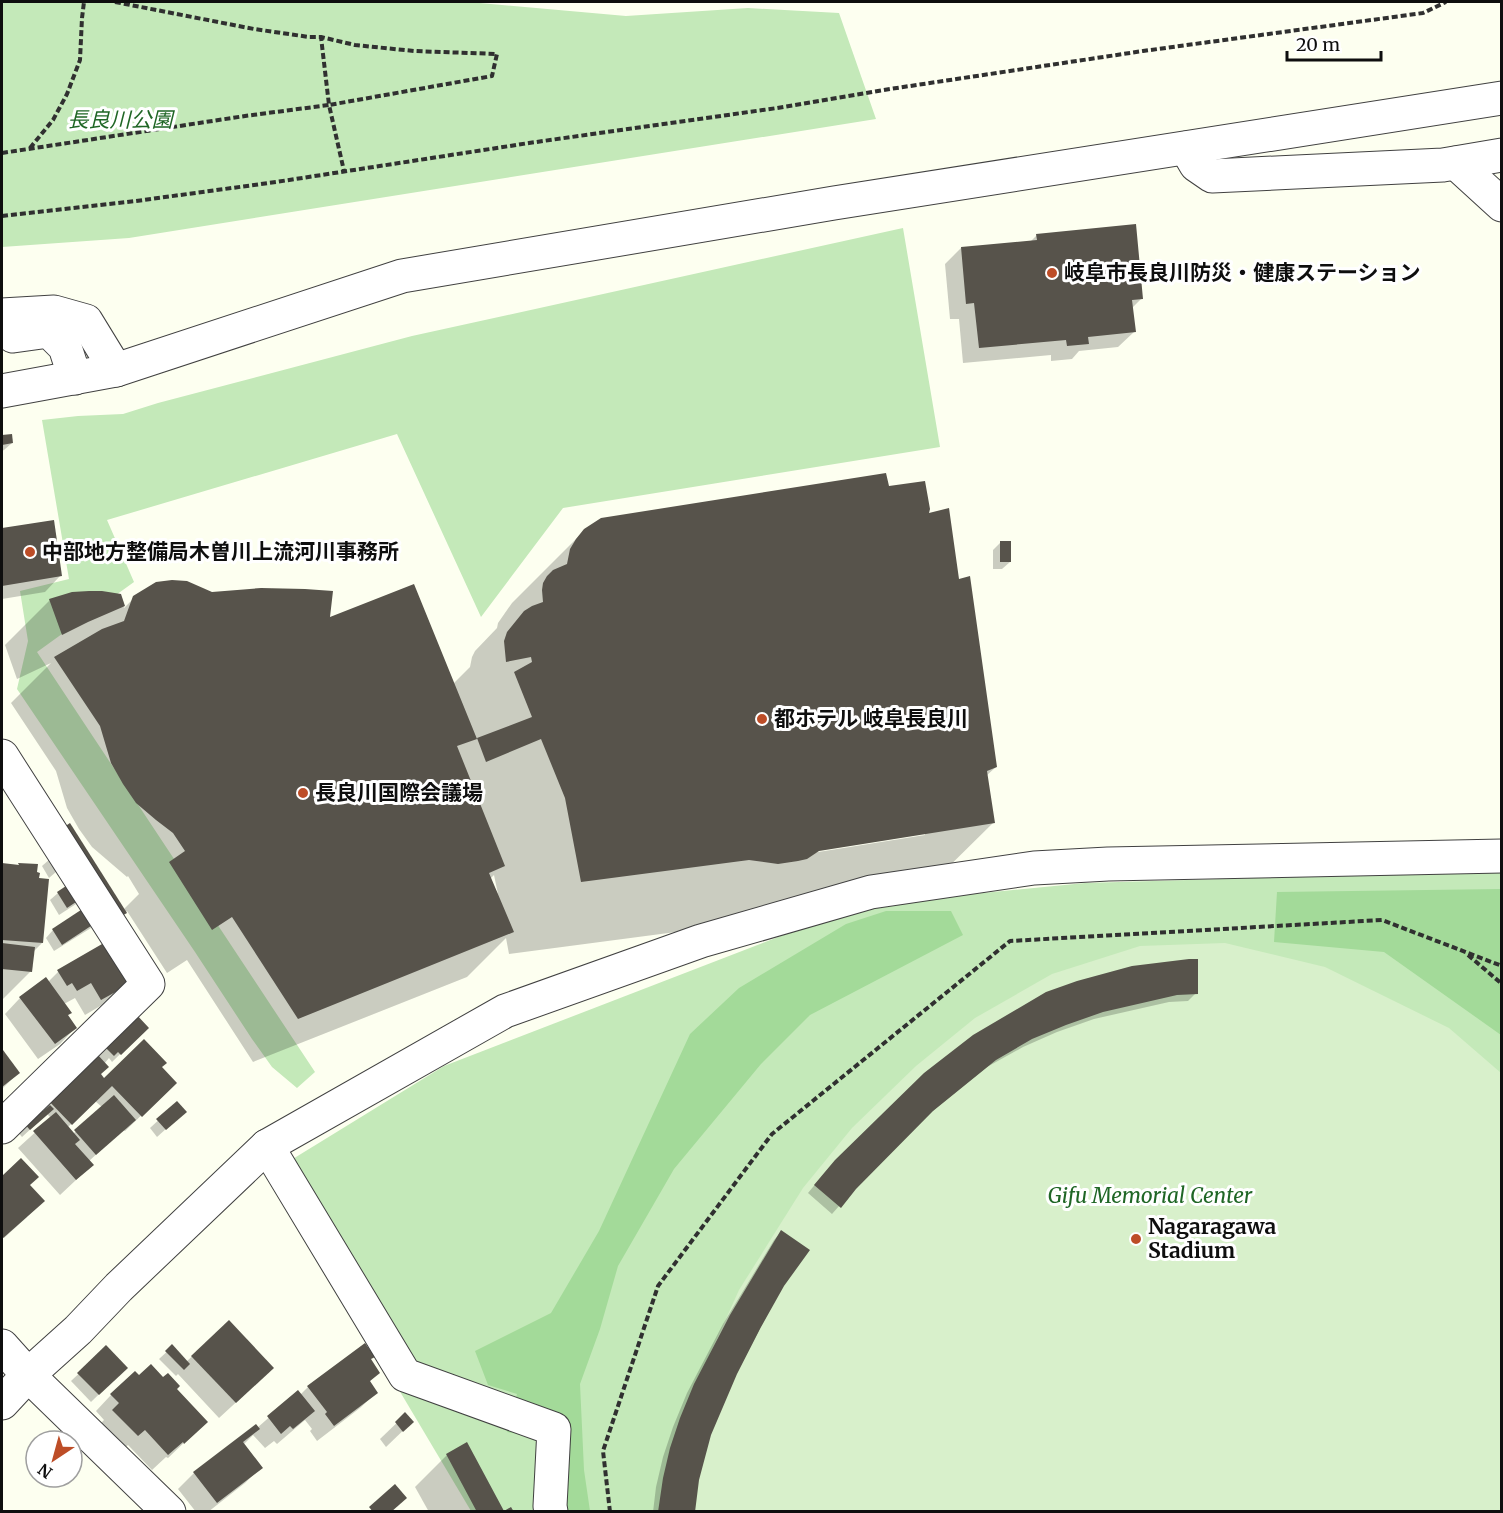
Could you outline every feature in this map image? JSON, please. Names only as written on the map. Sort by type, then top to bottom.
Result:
[{"type":"street","points":[[2,391],[116,370],[402,276],[834,203],[1502,98]]},
{"type":"street","points":[[1186,148],[1196,165],[1212,176],[1443,165],[1502,155]]},
{"type":"street","points":[[1456,163],[1502,205]]},
{"type":"street","points":[[2,315],[54,312],[86,321],[116,370]]},
{"type":"street","points":[[2,338],[49,332],[65,347],[75,378]]},
{"type":"street","points":[[2,756],[148,984],[2,1127]]},
{"type":"street","points":[[2,1403],[28,1375],[78,1330],[119,1287],[267,1146],[505,1011],[701,941],[871,892],[1034,868],[1108,864],[1502,856]]},
{"type":"street","points":[[267,1146],[405,1375],[554,1429],[551,1512]]},
{"type":"street","points":[[2,1346],[28,1375],[168,1512]]},
{"type":"path","points":[[30,148],[53,120],[67,94],[80,60],[84,2]]},
{"type":"path","points":[[2,153],[329,105],[492,76],[497,54],[414,51],[355,45],[321,37],[254,29],[115,2]]},
{"type":"path","points":[[2,216],[276,182],[1143,51],[1423,13],[1446,2]]},
{"type":"path","points":[[321,37],[329,105],[344,171]]},
{"type":"path","points":[[610,1512],[603,1451],[658,1286],[772,1134],[1010,941],[1382,920],[1502,966]]},
{"type":"path","points":[[1466,952],[1502,984]]},
{"type":"green space","name":"長良川公園","points":[[2,2],[469,2],[626,16],[748,8],[839,13],[876,119],[129,238],[2,247]]},
{"type":"green space","points":[[903,228],[940,447],[563,508],[481,617],[397,434],[107,520],[134,582],[37,652],[315,1072],[297,1088],[272,1067],[252,1039],[17,689],[28,641],[20,591],[69,579],[42,420],[123,414],[412,336]]},
{"type":"green space","name":"Gifu Memorial Center","points":[[1501,871],[1501,1511],[471,1511],[270,1173],[444,1066],[861,905],[1085,883]]},
{"type":"green space","points":[[1501,889],[1501,1035],[1384,952],[1274,942],[1277,892]]},
{"type":"green space","points":[[886,911],[951,911],[963,935],[810,1015],[761,1064],[674,1169],[618,1266],[600,1329],[580,1384],[584,1470],[590,1511],[542,1511],[538,1437],[507,1432],[517,1394],[488,1385],[475,1351],[551,1313],[599,1231],[690,1034],[739,988],[846,924]]},
{"type":"green space","name":"Nagaragawa Stadium","points":[[1225,943],[1325,967],[1449,1028],[1501,1073],[1501,1511],[666,1512],[696,1385],[739,1290],[803,1188],[852,1128],[916,1066],[975,1018],[1052,974],[1140,946]]},
{"type":"building","name":"岐阜市長良川防災・健康ステーション","points":[[1136,224],[1143,299],[1132,300],[1136,332],[1088,337],[1089,344],[1067,346],[1066,340],[979,348],[974,303],[966,304],[961,247],[1037,240],[1036,234]]},
{"type":"building","points":[[12,434],[13,443],[2,445],[2,435]]},
{"type":"building","name":"都ホテル 岐阜長良川","points":[[886,473],[889,486],[925,481],[929,513],[949,508],[959,579],[970,576],[997,767],[987,771],[995,823],[819,851],[807,859],[778,864],[749,860],[581,882],[565,798],[541,739],[486,762],[477,738],[532,717],[514,672],[532,662],[531,657],[506,662],[504,641],[507,632],[524,611],[543,602],[543,583],[547,576],[553,570],[567,564],[570,549],[576,539],[584,529],[601,518]]},
{"type":"building","name":"中部地方整備局木曽川上流河川事務所","points":[[54,520],[62,576],[2,586],[2,528]]},
{"type":"building","points":[[1000,541],[1011,541],[1011,562],[1000,562]]},
{"type":"building","name":"長良川国際会議場","points":[[187,581],[212,592],[261,588],[333,591],[330,617],[414,584],[477,739],[457,746],[505,866],[489,873],[514,932],[298,1019],[232,917],[212,930],[169,862],[185,851],[173,833],[136,803],[123,784],[111,763],[100,726],[54,657],[102,629],[124,621],[133,596],[156,582]]},
{"type":"building","points":[[102,591],[121,594],[125,606],[62,635],[49,599],[72,592]]},
{"type":"building","points":[[70,823],[127,913],[120,917],[64,827]]},
{"type":"building","points":[[2,863],[38,864],[39,878],[49,879],[43,943],[2,940]]},
{"type":"building","points":[[75,880],[85,896],[67,908],[57,892]]},
{"type":"building","points":[[90,904],[100,920],[62,945],[52,929]]},
{"type":"building","points":[[109,940],[130,984],[101,1000],[91,983],[77,991],[72,983],[67,986],[57,970]]},
{"type":"building","points":[[2,943],[35,947],[32,972],[2,969]]},
{"type":"building","points":[[1198,959],[1198,994],[1177,995],[1103,1012],[1032,1039],[996,1060],[933,1111],[856,1189],[841,1208],[814,1185],[835,1160],[924,1073],[973,1035],[1046,992],[1077,981],[1132,966]]},
{"type":"building","points":[[46,977],[72,1013],[68,1015],[77,1028],[55,1044],[19,997]]},
{"type":"building","points":[[135,1013],[149,1028],[121,1055],[118,1052],[114,1056],[102,1044]]},
{"type":"building","points":[[144,1039],[167,1063],[162,1067],[177,1083],[142,1117],[112,1086],[72,1125],[46,1098],[97,1054],[109,1067],[101,1074],[104,1078]]},
{"type":"building","points":[[3,1050],[20,1073],[2,1087],[2,1052]]},
{"type":"building","points":[[114,1095],[136,1120],[96,1155],[74,1130]]},
{"type":"building","points":[[177,1101],[187,1112],[166,1130],[156,1119]]},
{"type":"building","points":[[50,1105],[54,1109],[30,1130],[23,1122],[40,1109],[43,1111]]},
{"type":"building","points":[[56,1112],[80,1140],[75,1144],[94,1165],[76,1180],[33,1131]]},
{"type":"building","points":[[21,1158],[39,1177],[30,1185],[45,1201],[2,1239],[2,1176]]},
{"type":"building","points":[[781,1230],[810,1250],[784,1286],[737,1374],[711,1435],[699,1480],[695,1512],[658,1512],[670,1448],[694,1384],[730,1315]]},
{"type":"building","points":[[229,1320],[274,1368],[236,1403],[191,1356]]},
{"type":"building","points":[[365,1343],[375,1357],[371,1359],[380,1373],[370,1381],[378,1393],[334,1426],[325,1414],[327,1412],[307,1386]]},
{"type":"building","points":[[172,1344],[190,1364],[184,1370],[165,1351]]},
{"type":"building","points":[[106,1345],[128,1368],[99,1395],[77,1373]]},
{"type":"building","points":[[151,1364],[163,1377],[168,1373],[180,1386],[177,1389],[208,1422],[168,1455],[145,1430],[138,1436],[112,1410],[119,1403],[110,1394],[135,1371],[139,1375]]},
{"type":"building","points":[[298,1390],[315,1411],[293,1429],[290,1426],[281,1434],[267,1416]]},
{"type":"building","points":[[405,1412],[414,1422],[403,1432],[395,1422]]},
{"type":"building","points":[[256,1424],[260,1429],[243,1442],[263,1468],[217,1503],[193,1472]]},
{"type":"building","points":[[467,1442],[504,1511],[511,1507],[514,1512],[477,1512],[446,1454]]},
{"type":"building","points":[[395,1484],[407,1498],[391,1512],[373,1512],[369,1507]]},
{"type":"place","name":"岐阜市長良川防災・健康ステーション","points":[[1052,273]]},
{"type":"place","name":"中部地方整備局木曽川上流河川事務所","points":[[30,552]]},
{"type":"place","name":"都ホテル 岐阜長良川","points":[[762,719]]},
{"type":"place","name":"長良川国際会議場","points":[[303,793]]},
{"type":"place","name":"Nagaragawa Stadium","points":[[1136,1239]]}]
